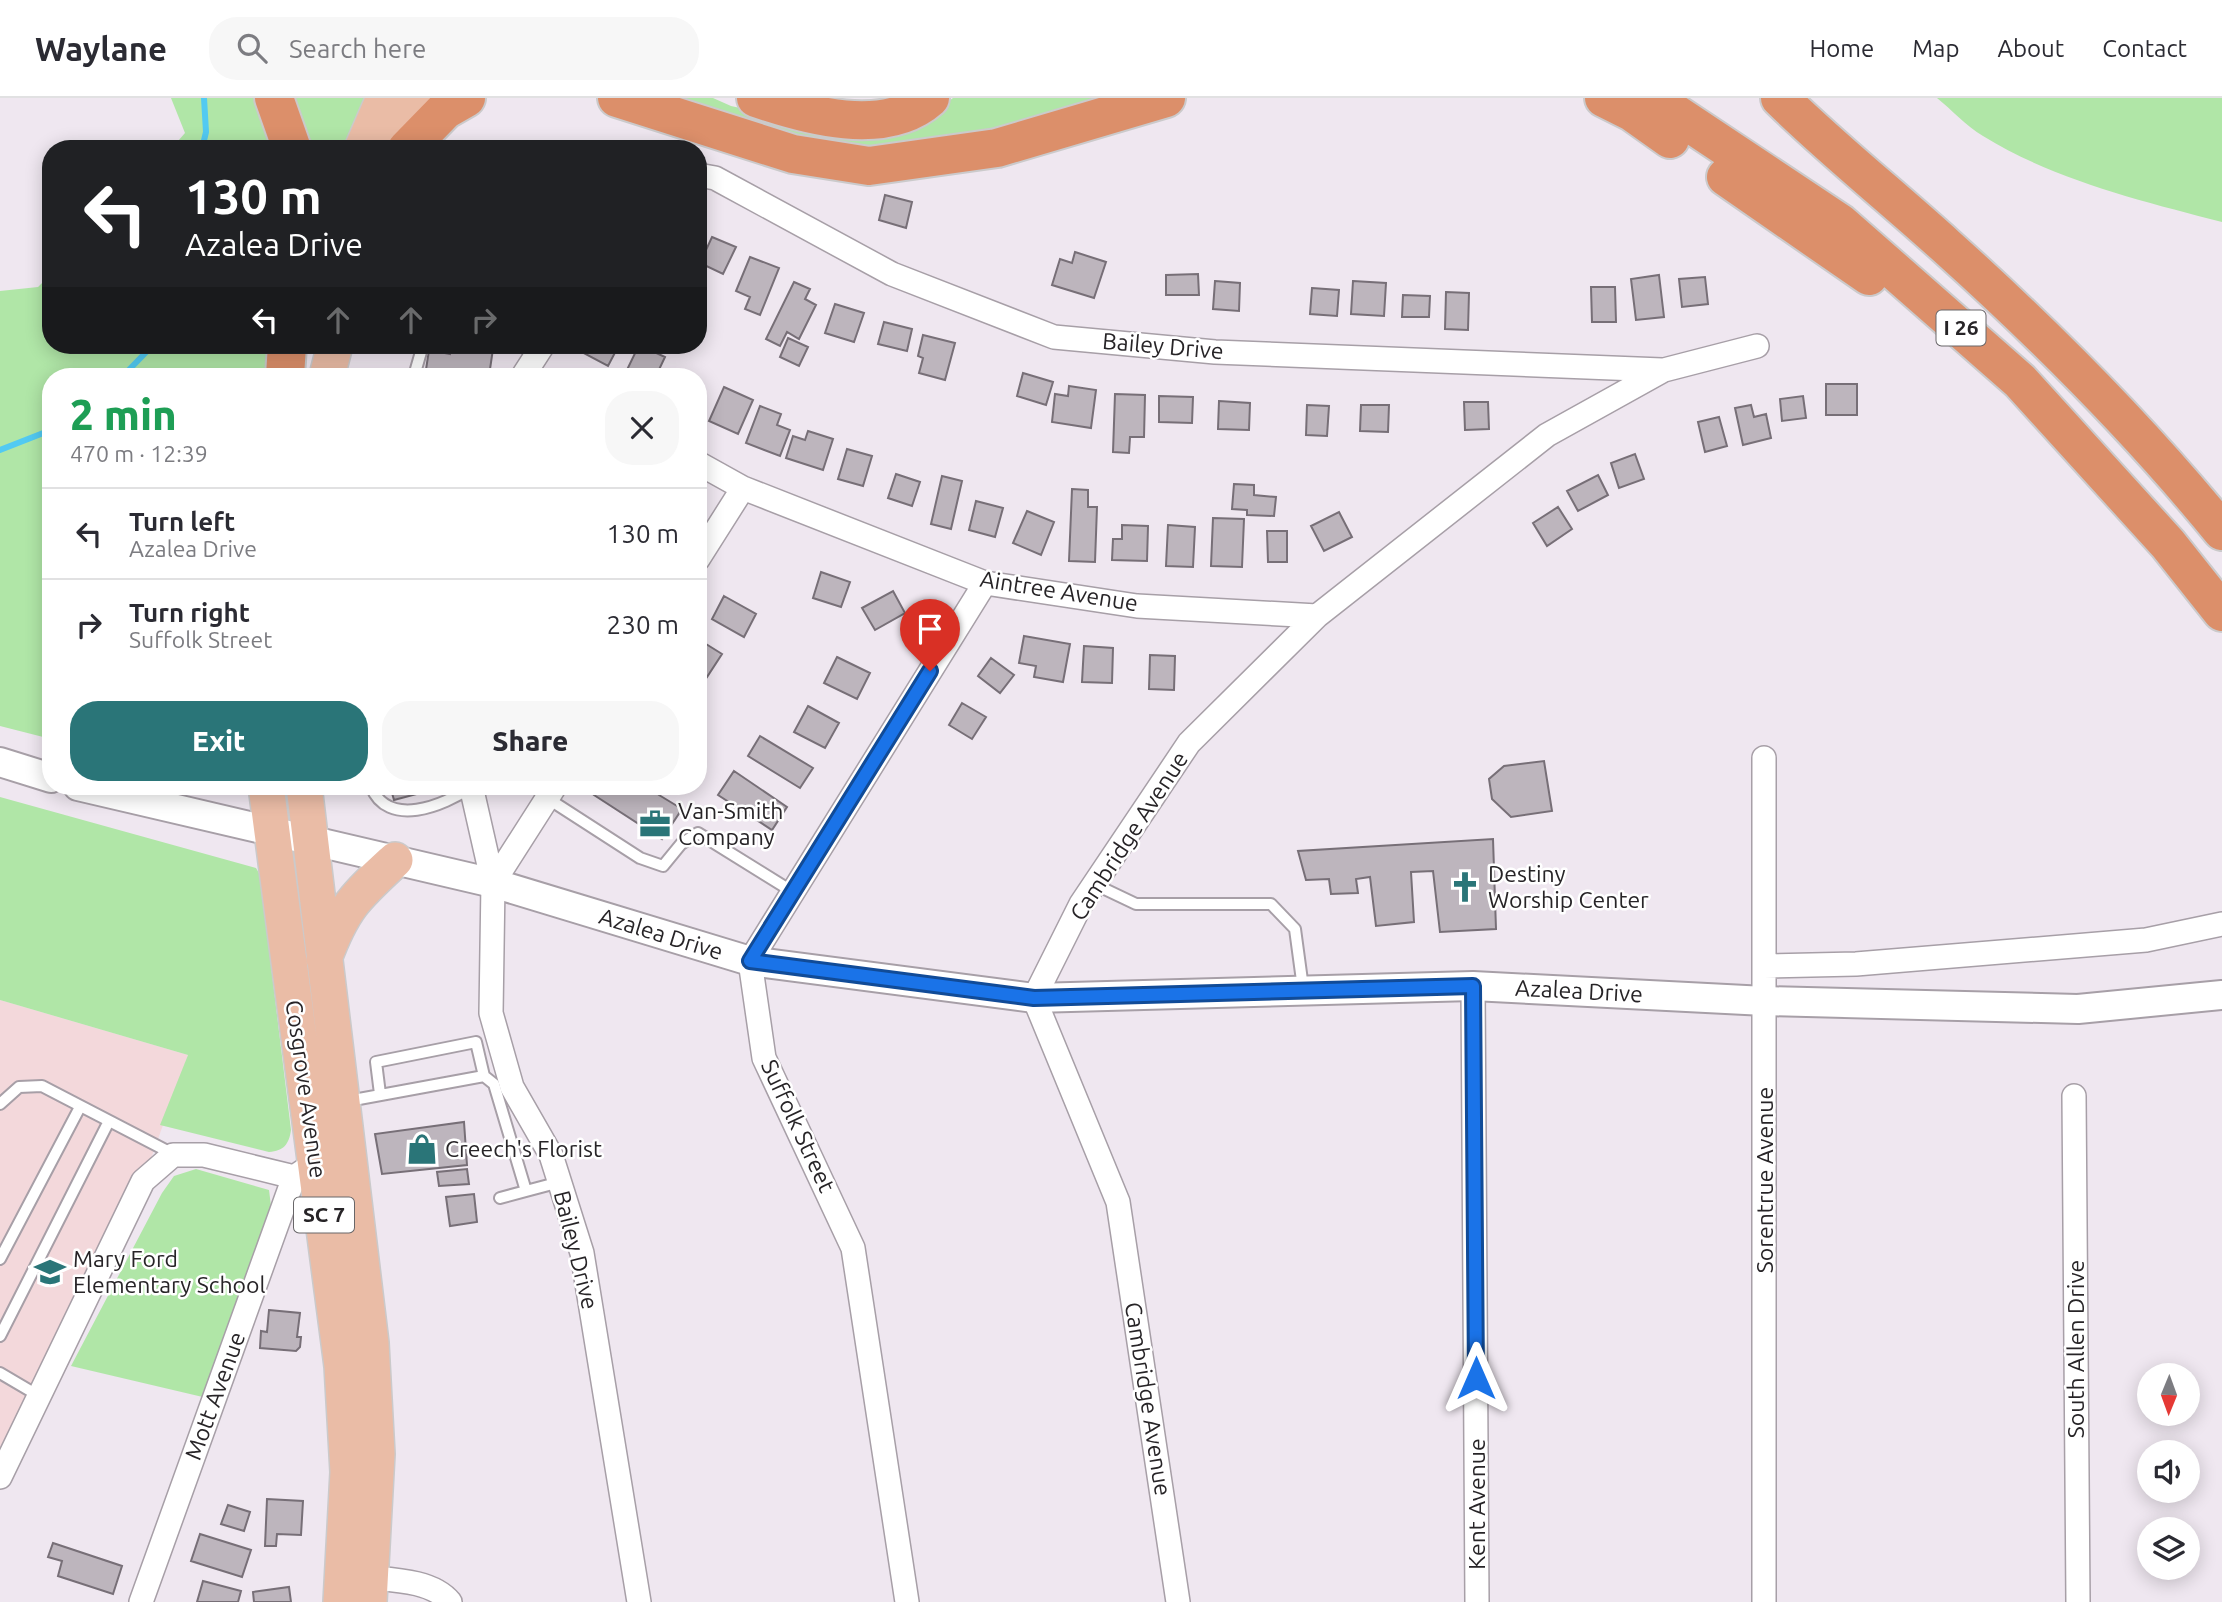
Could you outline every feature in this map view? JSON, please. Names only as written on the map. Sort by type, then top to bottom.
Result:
[{"type":"highway","points":[[274,98],[289,140]]},
{"type":"highway","points":[[416,140],[445,110],[466,98]]},
{"type":"highway","points":[[617,98],[793,155],[869,166],[997,148],[1166,98]]},
{"type":"highway","points":[[756,98],[834,120],[880,118],[920,107],[930,98]]},
{"type":"highway","points":[[1604,98],[1632,112],[2020,381]]},
{"type":"highway","name":"I 26","points":[[1652,98],[1840,223],[2020,381],[2168,544],[2222,612]]},
{"type":"highway","name":"I 26","points":[[1755,98],[1838,154],[1945,245],[2075,366],[2164,460],[2222,531]]},
{"type":"highway","points":[[1780,98],[1838,154]]},
{"type":"main road","points":[[366,140],[384,98]]},
{"type":"main road","points":[[401,140],[419,98]]},
{"type":"main road","name":"Cosgrove Avenue","points":[[267,795],[305,1170],[343,1392],[348,1472],[341,1602]]},
{"type":"main road","name":"Cosgrove Avenue","points":[[305,795],[371,1343],[377,1454],[370,1590]]},
{"type":"main road","points":[[324,959],[338,921],[346,909],[395,860]]},
{"type":"street","name":"Bailey Drive","points":[[707,177],[715,178],[892,274],[1054,337],[1215,352],[1664,370]]},
{"type":"street","name":"Cambridge Avenue","points":[[1178,1602],[1118,1202],[1034,998],[1081,904],[1189,743],[1317,616],[1547,435],[1664,370],[1757,346]]},
{"type":"street","name":"Aintree Avenue","points":[[707,468],[743,488],[985,583],[1137,606],[1317,616]]},
{"type":"street","points":[[707,545],[743,488]]},
{"type":"street","points":[[750,961],[985,583]]},
{"type":"street","name":"Sorentrue Avenue","points":[[1764,758],[1764,1602]]},
{"type":"street","points":[[0,762],[42,775]]},
{"type":"street","name":"Azalea Drive","points":[[117,795],[493,883],[750,961],[1034,998],[1473,986],[1765,1001],[2078,1009],[2222,995]]},
{"type":"street","name":"Bailey Drive","points":[[473,795],[493,883],[491,1013],[486,1038],[551,1155],[582,1253],[639,1602]]},
{"type":"street","points":[[493,883],[549,795]]},
{"type":"street","points":[[1764,966],[1856,964],[2146,940],[2222,924]]},
{"type":"street","name":"Suffolk Street","points":[[750,961],[764,1058],[853,1248],[907,1602]]},
{"type":"street","name":"Kent Avenue","points":[[1473,986],[1477,1602]]},
{"type":"street","name":"South Allen Drive","points":[[2074,1096],[2078,1602]]},
{"type":"street","points":[[0,1477],[143,1181],[175,1155],[204,1155],[305,1170]]},
{"type":"street","name":"Mott Avenue","points":[[141,1602],[305,1170]]},
{"type":"street","points":[[370,1590],[411,1583],[431,1589],[450,1602]]},
{"type":"lane","points":[[374,795],[398,811],[421,810],[460,795]]},
{"type":"lane","points":[[555,795],[639,858],[663,866],[681,844],[698,833],[793,892]]},
{"type":"lane","points":[[1094,884],[1136,904],[1271,904],[1295,929],[1304,990]]},
{"type":"lane","points":[[380,1094],[376,1062],[486,1038],[484,1076]]},
{"type":"lane","points":[[341,1102],[484,1076],[494,1084],[526,1191]]},
{"type":"lane","points":[[0,1104],[19,1087],[42,1086],[175,1155]]},
{"type":"lane","points":[[0,1258],[80,1107]]},
{"type":"lane","points":[[0,1336],[109,1121]]},
{"type":"lane","points":[[500,1198],[560,1182]]},
{"type":"lane","points":[[0,1373],[39,1396]]},
{"type":"shaded area","name":"Mary Ford Elementary School","points":[[0,1000],[188,1055],[143,1181],[0,1477]]},
{"type":"green space","points":[[171,98],[261,98],[278,140],[179,140],[185,133]]},
{"type":"green space","points":[[294,98],[370,98],[352,140],[306,140]]},
{"type":"green space","points":[[651,98],[713,98],[731,106],[804,122],[935,111],[953,98],[1135,98],[1044,125],[877,151],[820,146]]},
{"type":"green space","points":[[1937,98],[2222,98],[2222,222],[2099,188],[2039,165],[1977,132]]},
{"type":"green space","points":[[42,283],[42,354],[269,354],[266,368],[42,368],[42,737],[0,726],[0,291],[38,287]]},
{"type":"green space","points":[[0,797],[256,868],[260,875],[291,1130],[287,1143],[282,1148],[269,1152],[160,1125],[188,1055],[0,1000]]},
{"type":"green space","points":[[196,1169],[269,1190],[271,1206],[207,1398],[71,1366],[162,1193],[174,1176]]},
{"type":"building","points":[[885,195],[912,202],[906,228],[879,220]]},
{"type":"building","points":[[712,237],[736,247],[723,274],[707,266],[707,248]]},
{"type":"building","points":[[1075,252],[1106,262],[1094,298],[1052,285],[1060,259],[1072,263]]},
{"type":"building","points":[[750,257],[779,268],[760,315],[745,309],[750,297],[736,291]]},
{"type":"building","points":[[1198,274],[1199,295],[1166,295],[1166,275]]},
{"type":"building","points":[[1659,275],[1664,317],[1636,320],[1631,279]]},
{"type":"building","points":[[1705,277],[1708,304],[1682,307],[1679,279]]},
{"type":"building","points":[[1215,281],[1240,283],[1239,311],[1213,309]]},
{"type":"building","points":[[1353,281],[1386,283],[1384,316],[1351,314]]},
{"type":"building","points":[[794,282],[810,289],[805,299],[816,305],[799,339],[787,332],[780,346],[766,339]]},
{"type":"building","points":[[1591,287],[1615,287],[1616,322],[1592,322]]},
{"type":"building","points":[[1312,288],[1339,290],[1337,316],[1310,314]]},
{"type":"building","points":[[1446,292],[1469,293],[1468,330],[1445,329]]},
{"type":"building","points":[[1403,295],[1430,296],[1429,317],[1402,317]]},
{"type":"building","points":[[835,304],[864,313],[854,342],[825,333]]},
{"type":"building","points":[[884,322],[912,329],[907,351],[878,344]]},
{"type":"building","points":[[923,335],[955,343],[945,380],[919,373],[923,358],[918,356]]},
{"type":"building","points":[[788,338],[808,347],[799,366],[780,357]]},
{"type":"building","points":[[428,354],[492,354],[490,368],[426,368]]},
{"type":"building","points":[[585,354],[614,354],[608,366]]},
{"type":"building","points":[[635,354],[658,354],[665,357],[660,368],[628,368]]},
{"type":"building","points":[[1023,373],[1053,382],[1046,405],[1017,396]]},
{"type":"building","points":[[1826,384],[1857,384],[1857,415],[1826,415]]},
{"type":"building","points":[[1069,386],[1096,390],[1091,428],[1052,422],[1055,394],[1068,396]]},
{"type":"building","points":[[724,387],[753,400],[738,434],[709,421]]},
{"type":"building","points":[[1115,394],[1145,395],[1144,437],[1130,437],[1129,453],[1113,452]]},
{"type":"building","points":[[1159,396],[1193,397],[1192,423],[1159,422]]},
{"type":"building","points":[[1803,396],[1806,418],[1782,421],[1780,399]]},
{"type":"building","points":[[1219,401],[1250,403],[1249,430],[1218,429]]},
{"type":"building","points":[[1464,402],[1488,402],[1489,429],[1465,430]]},
{"type":"building","points":[[1307,405],[1329,406],[1327,436],[1306,435]]},
{"type":"building","points":[[1361,405],[1389,405],[1388,432],[1360,431]]},
{"type":"building","points":[[1751,405],[1754,417],[1766,414],[1771,438],[1743,445],[1735,408]]},
{"type":"building","points":[[760,406],[781,414],[777,425],[790,430],[780,456],[746,443]]},
{"type":"building","points":[[1719,417],[1727,446],[1705,452],[1698,422]]},
{"type":"building","points":[[808,431],[833,439],[823,470],[786,458],[793,436],[805,440]]},
{"type":"building","points":[[847,449],[872,456],[863,486],[838,479]]},
{"type":"building","points":[[1635,454],[1644,479],[1619,488],[1611,463]]},
{"type":"building","points":[[896,474],[920,482],[912,506],[888,498]]},
{"type":"building","points":[[1598,475],[1608,495],[1578,511],[1567,491]]},
{"type":"building","points":[[942,476],[962,481],[951,529],[931,524]]},
{"type":"building","points":[[1234,484],[1254,485],[1254,495],[1276,497],[1274,516],[1247,515],[1247,510],[1232,509]]},
{"type":"building","points":[[1072,489],[1088,490],[1088,507],[1097,507],[1095,562],[1069,561]]},
{"type":"building","points":[[976,501],[1003,508],[995,537],[969,530]]},
{"type":"building","points":[[1558,507],[1572,529],[1547,546],[1533,523]]},
{"type":"building","points":[[1027,511],[1054,522],[1041,555],[1013,543]]},
{"type":"building","points":[[1339,512],[1352,537],[1324,551],[1311,526]]},
{"type":"building","points":[[1213,518],[1244,519],[1242,567],[1211,566]]},
{"type":"building","points":[[1122,525],[1148,526],[1147,561],[1112,560],[1113,539],[1122,539]]},
{"type":"building","points":[[1168,525],[1195,527],[1193,567],[1166,566]]},
{"type":"building","points":[[1267,531],[1287,531],[1287,562],[1268,562]]},
{"type":"building","points":[[821,572],[850,582],[841,607],[813,598]]},
{"type":"building","points":[[893,591],[905,613],[875,630],[862,608]]},
{"type":"building","points":[[724,596],[756,614],[744,637],[712,619]]},
{"type":"building","points":[[1024,636],[1070,644],[1063,682],[1034,677],[1036,666],[1019,663]]},
{"type":"building","points":[[707,645],[722,654],[707,677]]},
{"type":"building","points":[[1084,646],[1113,648],[1112,683],[1082,682]]},
{"type":"building","points":[[1150,655],[1175,656],[1174,690],[1149,689]]},
{"type":"building","points":[[837,657],[870,673],[857,699],[824,683]]},
{"type":"building","points":[[991,658],[1014,675],[1000,693],[978,676]]},
{"type":"building","points":[[962,703],[986,717],[972,739],[949,725]]},
{"type":"building","points":[[808,706],[839,723],[825,748],[794,732]]},
{"type":"building","points":[[760,736],[813,768],[800,788],[748,756]]},
{"type":"building","points":[[1544,761],[1552,811],[1511,817],[1492,799],[1489,779],[1504,766]]},
{"type":"building","points":[[734,771],[787,807],[772,830],[718,795]]},
{"type":"building","points":[[393,795],[413,795],[394,800]]},
{"type":"building","name":"Van-Smith Company","points":[[594,795],[659,795],[682,809],[662,839]]},
{"type":"building","name":"Destiny Worship Center","points":[[1493,839],[1496,929],[1440,932],[1433,871],[1411,872],[1414,922],[1376,926],[1370,877],[1356,879],[1358,893],[1331,894],[1329,879],[1306,880],[1298,851]]},
{"type":"building","name":"Creech's Florist","points":[[464,1122],[467,1165],[382,1174],[375,1134]]},
{"type":"building","points":[[467,1169],[469,1184],[439,1186],[437,1172]]},
{"type":"building","points":[[474,1194],[477,1222],[450,1226],[446,1197]]},
{"type":"building","points":[[269,1310],[300,1313],[297,1337],[301,1337],[300,1347],[296,1351],[260,1348],[261,1331],[267,1332]]},
{"type":"building","points":[[267,1499],[303,1501],[301,1535],[277,1534],[276,1546],[265,1546]]},
{"type":"building","points":[[228,1505],[250,1512],[244,1531],[221,1524]]},
{"type":"building","points":[[200,1534],[251,1550],[242,1577],[191,1561]]},
{"type":"building","points":[[53,1543],[122,1566],[113,1594],[58,1576],[62,1561],[48,1557]]},
{"type":"building","points":[[203,1581],[241,1591],[238,1602],[197,1602]]},
{"type":"building","points":[[289,1587],[291,1602],[254,1602],[253,1592]]},
{"type":"waterway","points":[[204,98],[204,140]]},
{"type":"waterway","points":[[131,368],[144,354]]},
{"type":"waterway","points":[[0,450],[42,434]]},
{"type":"place","name":"Van-Smith Company","points":[[655,824]]},
{"type":"place","name":"Destiny Worship Center","points":[[1465,887]]},
{"type":"place","name":"Creech's Florist","points":[[422,1149]]},
{"type":"place","name":"Mary Ford Elementary School","points":[[50,1272]]},
{"type":"route","points":[[930,671],[750,961],[1034,998],[1473,986],[1476,1378]]}]
